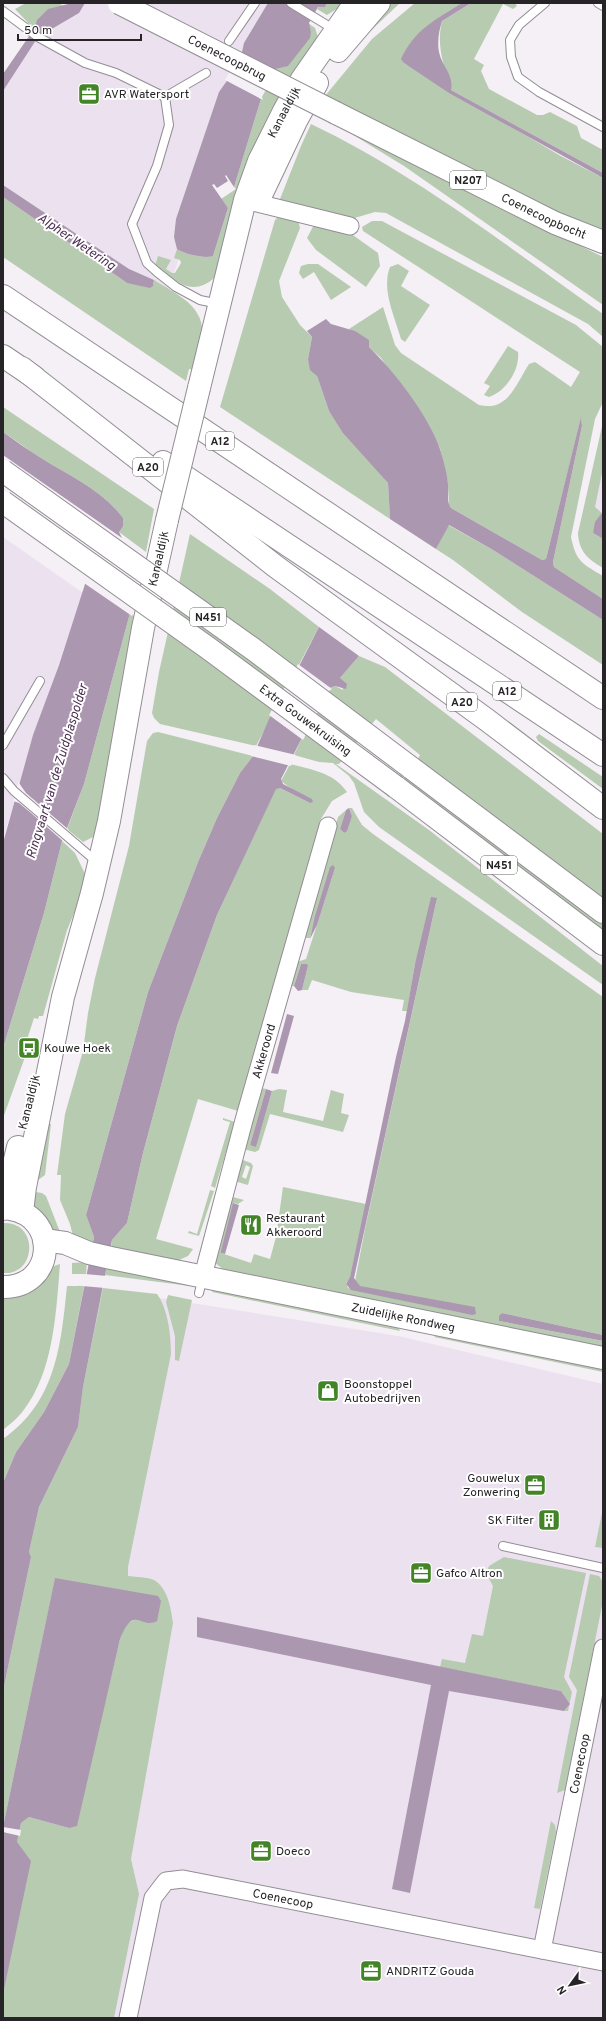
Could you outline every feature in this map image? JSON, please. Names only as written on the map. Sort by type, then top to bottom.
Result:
[{"type":"main road","name":"Coenecoopbrug","points":[[119,3],[336,112]]},
{"type":"main road","name":"Kanaaldijk","points":[[10,1210],[25,1187],[63,997],[99,864],[120,768],[143,628],[167,520],[232,256],[251,202],[325,70],[335,30],[355,3]]},
{"type":"main road","name":"Kanaaldijk","points":[[335,30],[379,3]]},
{"type":"main road","name":"Coenecoopbocht","points":[[336,112],[555,224],[603,242]]},
{"type":"main road","name":"A12","points":[[3,296],[601,696]]},
{"type":"main road","name":"A12","points":[[3,356],[291,546],[603,755]]},
{"type":"main road","name":"A20","points":[[22,368],[274,566],[462,701],[603,808]]},
{"type":"main road","name":"N451","points":[[3,471],[253,649],[603,912]]},
{"type":"main road","name":"Extra Gouwekruising","points":[[3,502],[196,640],[396,787],[603,944]]},
{"type":"main road","points":[[3,1287],[16,1286],[26,1282],[35,1274],[44,1250],[39,1226],[10,1210]]},
{"type":"main road","name":"Zuidelijke Rondweg","points":[[44,1250],[89,1253],[111,1258],[201,1285],[603,1358]]},
{"type":"street","points":[[251,202],[350,226]]},
{"type":"street","name":"Akkeroord","points":[[201,1285],[244,1120],[328,826]]},
{"type":"street","name":"Coenecoop","points":[[542,1950],[603,1648]]},
{"type":"street","name":"Coenecoop","points":[[128,2018],[153,1898],[166,1881],[182,1879],[603,1962]]},
{"type":"lane","points":[[229,41],[255,3]]},
{"type":"lane","points":[[292,3],[335,30]]},
{"type":"lane","points":[[545,3],[519,25],[510,40],[510,57],[518,77],[539,92],[603,127]]},
{"type":"lane","points":[[598,3],[603,6]]},
{"type":"lane","points":[[3,11],[38,37],[85,62],[116,73],[165,97]]},
{"type":"lane","points":[[165,97],[206,73]]},
{"type":"lane","points":[[165,97],[169,125],[157,166],[132,224],[146,262],[176,287],[200,300],[219,304]]},
{"type":"lane","points":[[3,745],[40,681]]},
{"type":"lane","points":[[3,778],[14,791],[99,864]]},
{"type":"lane","points":[[503,1546],[603,1568]]},
{"type":"shaded area","points":[[74,3],[293,3],[227,105],[165,302],[3,191],[3,79],[41,24]]},
{"type":"shaded area","points":[[603,457],[603,514],[591,510]]},
{"type":"shaded area","points":[[3,537],[83,593],[36,731],[3,839]]},
{"type":"shaded area","points":[[78,1285],[398,1336],[603,1384],[603,2018],[3,2018],[3,1688]]},
{"type":"green space","points":[[26,3],[59,3],[63,6],[53,9],[41,16],[34,29],[15,9]]},
{"type":"green space","points":[[327,3],[346,3],[327,15],[317,9],[319,7],[325,7]]},
{"type":"green space","points":[[387,3],[400,3],[364,37]]},
{"type":"green space","points":[[415,3],[462,3],[440,17],[404,63],[559,155],[603,178],[603,232],[574,222],[325,96],[372,39]]},
{"type":"green space","points":[[471,3],[515,3],[517,6],[513,9],[503,4],[474,59],[484,65],[481,71],[489,89],[537,115],[543,115],[550,112],[577,126],[581,138],[603,150],[603,173],[451,90],[443,64],[440,47],[440,30],[442,21]]},
{"type":"green space","points":[[308,23],[315,28],[320,43],[218,274],[210,282],[202,286],[186,286],[179,283],[155,266],[158,256],[171,260],[166,269],[172,273],[175,273],[181,263],[180,260],[174,258],[177,249],[195,256],[213,256],[228,208],[221,199],[236,189],[234,187],[261,99],[259,98],[275,69],[311,32]]},
{"type":"green space","points":[[311,124],[350,144],[425,189],[497,238],[603,314],[603,337],[588,324],[386,213],[375,212],[351,219],[284,205],[280,199]]},
{"type":"green space","points":[[342,128],[603,257],[603,305],[404,166]]},
{"type":"green space","points":[[3,197],[127,283],[154,284],[154,280],[188,302],[199,317],[202,326],[202,337],[194,370],[189,369],[186,381],[3,257]]},
{"type":"green space","points":[[279,216],[298,220],[300,228],[279,281],[282,297],[300,325],[312,337],[308,359],[317,376],[329,411],[388,483],[390,519],[220,407],[275,220]]},
{"type":"green space","points":[[372,221],[382,221],[576,325],[603,347],[603,402],[595,419],[571,537],[575,552],[581,561],[603,576],[603,599],[554,567],[553,562],[582,426],[581,418],[546,559],[542,560],[451,508],[449,505],[448,484],[440,448],[381,358],[349,329],[383,307],[395,345],[401,353],[479,405],[489,406],[504,400],[515,388],[529,364],[535,362],[571,387],[580,372],[363,231],[362,227]]},
{"type":"green space","points":[[315,223],[350,233],[378,253],[380,266],[366,287],[316,250],[307,238]]},
{"type":"green space","points":[[318,264],[351,287],[331,300],[314,272],[303,279],[299,273],[301,266]]},
{"type":"green space","points":[[398,264],[409,271],[401,286],[430,305],[405,342],[401,339],[390,303],[387,284],[390,267]]},
{"type":"green space","points":[[508,346],[518,352],[517,366],[514,373],[511,379],[501,390],[489,397],[484,395],[490,386],[484,383]]},
{"type":"green space","points":[[3,407],[154,509],[146,552],[119,532],[123,518],[105,499],[85,484],[41,458],[3,432]]},
{"type":"green space","points":[[603,422],[603,468],[595,507],[603,514],[601,514],[593,533],[603,539],[603,568],[589,558],[582,550],[578,533]]},
{"type":"green space","points":[[448,525],[493,550],[603,620],[603,665],[522,612],[436,549]]},
{"type":"green space","points":[[190,534],[270,589],[319,627],[256,746],[160,724],[154,718],[152,713],[159,672]]},
{"type":"green space","points":[[130,613],[137,619],[97,835],[83,842],[67,829],[84,784]]},
{"type":"green space","points":[[359,656],[385,667],[603,834],[603,901],[418,759],[420,755],[376,719],[339,764],[336,764],[429,830],[603,966],[603,985],[379,827],[364,812],[354,783],[349,776],[333,763],[319,762],[294,755],[327,689],[335,686],[343,690],[340,678]]},
{"type":"green space","points":[[158,732],[253,756],[240,773],[217,818],[198,862],[148,992],[86,1215],[94,1237],[92,1245],[74,1240],[70,1224],[60,1200],[61,1175],[57,1175],[65,1114],[83,1051],[88,1013],[95,978],[129,846],[147,741],[153,733]]},
{"type":"green space","points":[[539,734],[603,777],[603,789],[538,741],[536,737]]},
{"type":"green space","points":[[290,764],[314,770],[329,776],[341,785],[347,792],[332,801],[321,819],[238,1111],[198,1099],[156,1239],[193,1249],[188,1256],[177,1261],[111,1248],[112,1240],[127,1223],[143,1153],[177,1026],[217,915],[276,788],[280,788],[310,803],[281,781]]},
{"type":"green space","points":[[406,775],[603,925],[603,933],[402,781]]},
{"type":"green space","points":[[349,808],[352,808],[362,825],[373,834],[603,997],[603,1335],[502,1313],[499,1321],[603,1341],[603,1350],[227,1272],[215,1263],[229,1196],[244,1200],[238,1204],[234,1203],[221,1253],[251,1263],[254,1254],[270,1259],[276,1237],[283,1187],[366,1204],[350,1278],[346,1283],[348,1288],[472,1315],[358,1286],[355,1281],[437,898],[415,964],[407,1011],[402,1011],[404,1000],[351,992],[312,980],[308,990],[302,990],[308,966],[301,964],[294,986],[290,986],[297,962],[306,959],[335,868],[331,866],[310,938],[304,938],[338,817],[346,810],[340,829],[344,833],[352,816]]},
{"type":"green space","points":[[62,841],[75,853],[86,876],[80,899],[67,930],[43,1016],[39,1016],[38,1019],[34,1018],[22,1055],[25,1057],[3,1118],[3,1048],[44,913]]},
{"type":"green space","points":[[262,1088],[266,1089],[250,1145],[256,1146],[272,1091],[279,1089],[287,1090],[283,1112],[323,1121],[331,1090],[344,1094],[341,1113],[349,1115],[343,1132],[270,1114],[259,1150],[255,1152],[243,1149]]},
{"type":"green space","points":[[223,1118],[235,1122],[215,1188],[211,1186],[230,1122],[223,1120]]},
{"type":"green space","points":[[49,1124],[51,1124],[45,1175],[38,1180],[31,1179]]},
{"type":"green space","points":[[240,1159],[251,1163],[253,1166],[248,1185],[234,1181]],"holes":[[[246,1165],[250,1167],[246,1179],[242,1177]]]},
{"type":"green space","points":[[210,1190],[214,1191],[199,1236],[188,1233],[189,1231],[197,1234]]},
{"type":"green space","points":[[29,1191],[42,1193],[46,1196],[60,1232],[54,1234],[33,1210]]},
{"type":"green space","points":[[3,1223],[15,1225],[23,1230],[28,1239],[29,1248],[27,1258],[22,1266],[14,1272],[3,1273]]},
{"type":"green space","points":[[87,1262],[86,1274],[72,1274],[72,1263]]},
{"type":"green space","points":[[60,1264],[52,1341],[41,1378],[23,1411],[3,1430],[3,1295],[51,1267]]},
{"type":"green space","points":[[107,1267],[188,1283],[190,1286],[105,1275]]},
{"type":"green space","points":[[67,1286],[84,1286],[69,1364],[44,1412],[16,1452],[3,1483],[3,1439],[21,1424],[35,1408],[53,1371],[62,1330]]},
{"type":"green space","points":[[103,1288],[157,1294],[164,1307],[168,1322],[171,1354],[128,1567],[128,1576],[154,1580],[163,1588],[168,1599],[173,1623],[131,1859],[139,1894],[114,2018],[3,2018],[3,1994],[17,1842],[21,1823],[29,1817],[69,1828],[106,1698],[125,1624],[137,1619],[154,1622],[55,1579],[3,1827],[3,1691],[31,1557],[29,1552],[39,1507],[78,1427],[83,1387]]},
{"type":"green space","points":[[213,1290],[398,1327],[400,1331],[212,1292]]},
{"type":"green space","points":[[168,1295],[192,1300],[179,1361],[175,1360],[175,1336],[166,1302]]},
{"type":"green space","points":[[439,1334],[603,1366],[603,1372],[434,1337]]},
{"type":"green space","points":[[603,1508],[603,1548],[595,1547]]},
{"type":"green space","points":[[504,1557],[586,1573],[564,1677],[572,1692],[570,1703],[561,1691],[440,1667],[442,1659],[465,1663],[472,1634],[483,1636],[493,1586],[487,1575],[487,1571],[489,1566]]},
{"type":"green space","points":[[590,1574],[599,1576],[603,1582],[603,1601],[565,1790],[557,1793],[577,1690],[569,1677]]},
{"type":"green space","points":[[569,1705],[568,1711],[564,1711]]},
{"type":"green space","points":[[551,1821],[555,1825],[556,1832],[540,1909],[534,1908]]},
{"type":"water","points":[[72,3],[85,3],[79,13],[38,37],[3,91],[3,74],[34,29],[37,20],[48,9]]},
{"type":"water","points":[[268,3],[327,3],[325,7],[318,7],[309,23],[311,32],[310,38],[288,66],[275,69],[259,98],[261,99],[234,187],[226,175],[225,176],[228,181],[217,188],[214,184],[212,185],[228,208],[213,256],[195,256],[184,253],[177,249],[174,237],[176,219],[219,92],[231,75],[242,52],[244,43]]},
{"type":"water","points":[[462,3],[471,3],[442,21],[440,28],[438,44],[439,52],[451,79],[451,90],[603,173],[603,178],[449,93],[404,63],[401,59],[419,33],[435,20]]},
{"type":"water","name":"Alpher Wetering","points":[[3,185],[129,269],[154,280],[153,286],[150,288],[127,283],[3,197]]},
{"type":"water","points":[[326,319],[331,324],[355,331],[369,340],[369,347],[389,368],[419,408],[435,436],[444,462],[447,475],[449,506],[542,560],[546,559],[581,417],[582,426],[553,562],[554,567],[603,599],[603,620],[493,550],[449,525],[436,549],[390,519],[388,483],[343,433],[329,411],[317,376],[310,370],[308,359],[312,337],[307,331]]},
{"type":"water","points":[[3,432],[36,455],[85,484],[105,499],[123,518],[123,526],[119,532],[122,538],[3,455]]},
{"type":"water","points":[[601,514],[603,514],[603,539],[593,533],[595,522]]},
{"type":"water","name":"Ringvaart van de Zuidplaspolder","points":[[86,581],[130,613],[84,784],[62,841],[44,913],[3,1048],[3,843],[33,735],[59,665]]},
{"type":"water","points":[[319,627],[359,656],[340,678],[347,684],[346,689],[335,686],[327,689],[281,779],[283,784],[312,799],[313,802],[310,803],[280,788],[276,789],[217,915],[177,1026],[143,1153],[127,1223],[112,1240],[83,1387],[78,1427],[39,1507],[29,1552],[31,1557],[3,1691],[3,1483],[16,1452],[44,1412],[69,1364],[94,1237],[86,1215],[148,992],[198,862],[217,818],[240,773],[253,756],[269,719],[291,682]]},
{"type":"water","points":[[349,808],[352,816],[347,831],[344,833],[340,829],[346,810]]},
{"type":"water","points":[[333,865],[335,868],[317,925],[310,939],[315,916],[330,867]]},
{"type":"water","points":[[431,897],[437,898],[354,1278],[360,1286],[475,1307],[476,1314],[472,1315],[351,1290],[346,1284],[350,1277],[396,1057],[405,1021],[415,964]]},
{"type":"water","points":[[301,964],[307,964],[308,966],[302,990],[298,991],[294,986]]},
{"type":"water","points":[[287,1014],[294,1016],[278,1074],[271,1073]]},
{"type":"water","points":[[266,1089],[272,1091],[256,1147],[250,1145]]},
{"type":"water","points":[[233,1203],[239,1205],[225,1254],[221,1253],[221,1251]]},
{"type":"water","points":[[502,1313],[603,1335],[603,1341],[499,1321],[499,1316]]},
{"type":"water","points":[[55,1578],[158,1596],[161,1601],[157,1621],[146,1623],[134,1620],[129,1622],[120,1639],[77,1826],[69,1828],[29,1817],[21,1823],[17,1842],[31,1861],[3,1994],[3,1827]]},
{"type":"water","points":[[197,1617],[561,1691],[570,1704],[564,1711],[449,1691],[410,1893],[392,1889],[431,1685],[197,1637]]},
{"type":"pier","points":[[240,52],[276,71],[262,97],[263,100],[225,80]]},
{"type":"pier","points":[[3,456],[123,540],[106,553],[96,556],[81,546],[81,539],[88,519],[87,517],[3,458]]},
{"type":"pier","points":[[85,580],[132,611],[132,616],[84,583]]},
{"type":"pier","points":[[298,664],[332,689],[329,691],[303,740],[269,715]]},
{"type":"pier","points":[[254,745],[296,755],[291,766],[251,756]]},
{"type":"pier","points":[[19,780],[19,783],[26,793],[69,830],[64,842],[19,803],[13,801]]},
{"type":"pier","points":[[85,1274],[107,1276],[105,1288],[82,1286]]},
{"type":"pier","points":[[3,1827],[21,1830],[20,1836],[3,1832]]},
{"type":"place","name":"AVR Watersport","points":[[89,94]]},
{"type":"place","name":"Kouwe Hoek","points":[[29,1048]]},
{"type":"place","name":"Restaurant Akkeroord","points":[[251,1225]]},
{"type":"place","name":"Boonstoppel Autobedrijven","points":[[328,1391]]},
{"type":"place","name":"Gouwelux Zonwering","points":[[535,1485]]},
{"type":"place","name":"SK Filter","points":[[549,1520]]},
{"type":"place","name":"Gafco Altron","points":[[421,1573]]},
{"type":"place","name":"Doeco","points":[[261,1851]]},
{"type":"place","name":"ANDRITZ Gouda","points":[[371,1971]]}]
